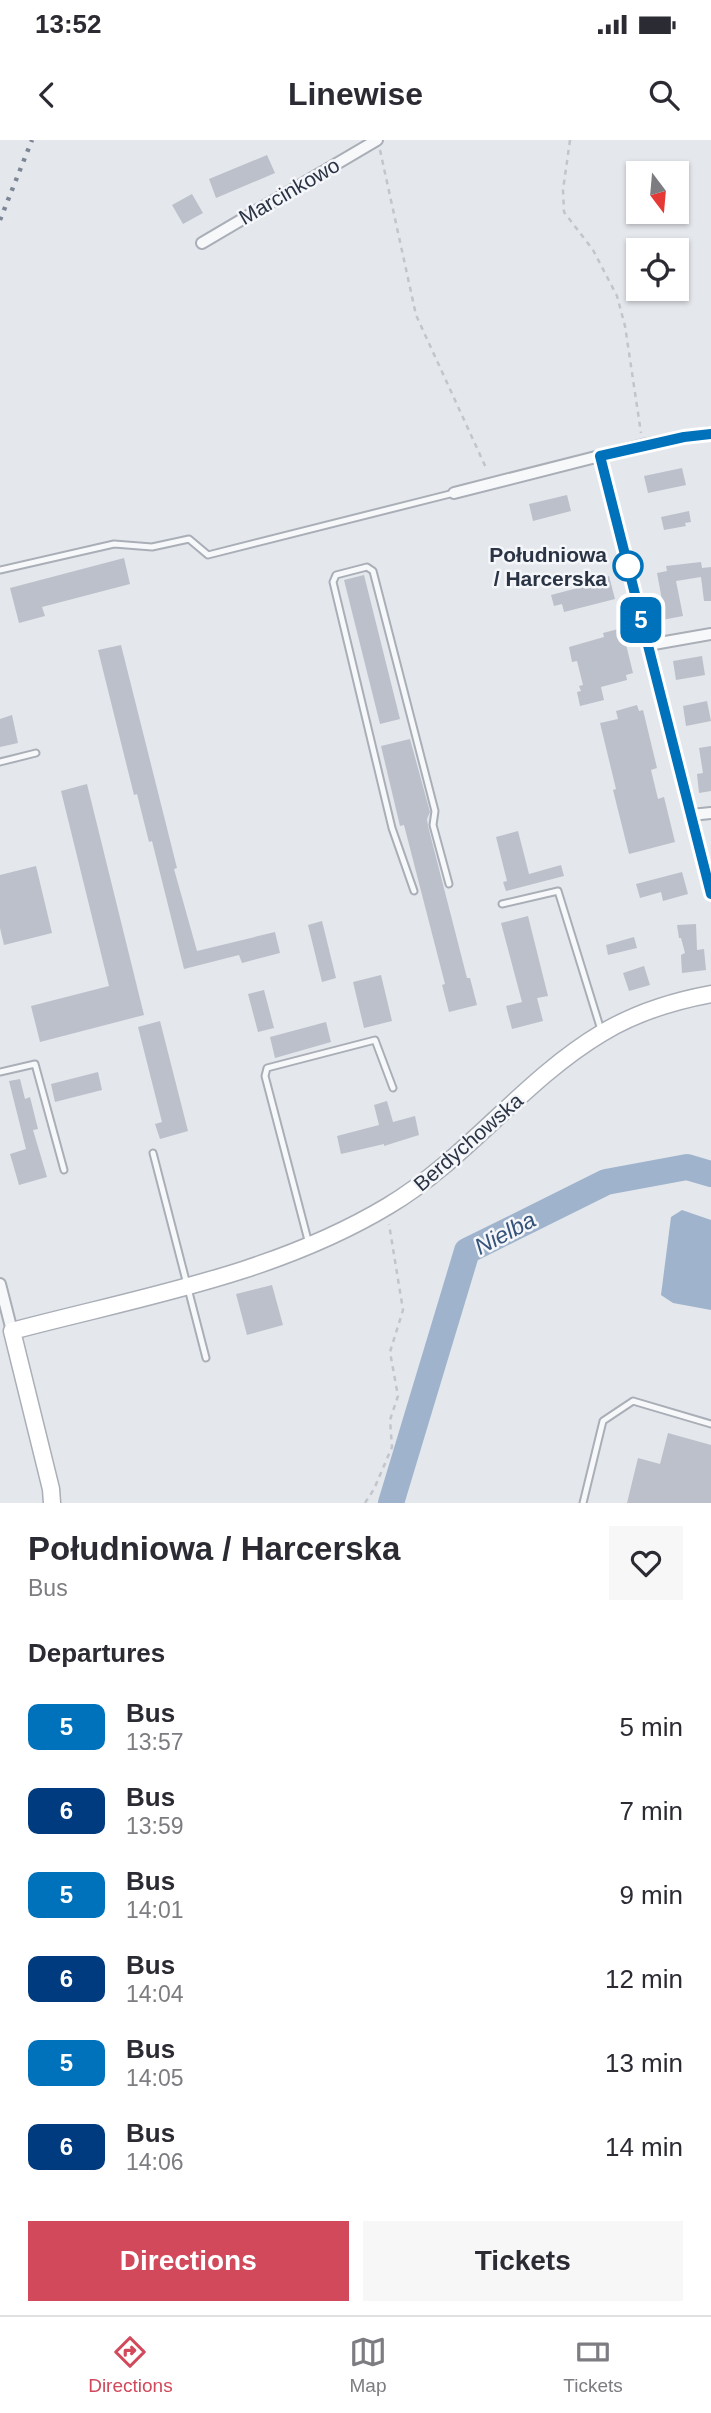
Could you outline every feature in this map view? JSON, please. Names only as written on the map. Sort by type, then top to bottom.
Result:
[{"type":"street","name":"Marcinkowo","points":[[202,243],[377,140]]},
{"type":"street","points":[[454,493],[643,445],[711,433]]},
{"type":"street","points":[[600,456],[711,894]]},
{"type":"street","points":[[648,645],[711,634]]},
{"type":"street","points":[[691,815],[711,813]]},
{"type":"street","name":"Berdychowska","points":[[12,1331],[235,1274],[310,1247],[386,1207],[442,1169],[548,1073],[602,1032],[636,1015],[711,994]]},
{"type":"street","points":[[0,1284],[51,1489],[52,1503]]},
{"type":"lane","points":[[0,570],[114,544],[152,547],[189,539],[208,555],[454,493]]},
{"type":"lane","points":[[414,891],[392,828],[333,582],[336,575],[367,568],[373,571],[435,811],[433,825],[449,884]]},
{"type":"lane","points":[[0,762],[36,754]]},
{"type":"lane","points":[[502,904],[558,891],[602,1032]]},
{"type":"lane","points":[[310,1247],[265,1076],[267,1068],[376,1040],[393,1088]]},
{"type":"lane","points":[[0,1072],[35,1064],[64,1170]]},
{"type":"lane","points":[[153,1153],[206,1358]]},
{"type":"lane","points":[[583,1503],[603,1421],[633,1401],[711,1424]]},
{"type":"path","points":[[377,140],[416,315],[493,483]]},
{"type":"path","points":[[570,140],[563,190],[564,212],[593,250],[617,296],[625,326],[643,445]]},
{"type":"path","points":[[365,1503],[392,1447],[390,1420],[398,1396],[390,1352],[402,1310],[386,1207]]},
{"type":"water","points":[[682,1210],[711,1220],[711,1310],[673,1303],[661,1295],[671,1217]]},
{"type":"building","points":[[267,155],[275,173],[216,198],[209,179]]},
{"type":"building","points":[[192,194],[203,213],[183,224],[172,205]]},
{"type":"building","points":[[682,468],[686,485],[648,493],[644,476]]},
{"type":"building","points":[[567,495],[571,511],[533,521],[529,504]]},
{"type":"building","points":[[689,511],[691,522],[685,523],[686,526],[664,530],[661,517]]},
{"type":"building","points":[[124,558],[130,584],[42,607],[45,616],[19,623],[10,588]]},
{"type":"building","points":[[701,562],[702,568],[711,567],[711,601],[704,601],[701,577],[676,581],[683,616],[662,620],[658,600],[662,600],[657,573],[667,571],[666,566]]},
{"type":"building","points":[[364,575],[400,719],[380,724],[344,580]]},
{"type":"building","points":[[609,576],[615,599],[564,612],[562,604],[554,606],[551,595],[589,585],[588,582]]},
{"type":"building","points":[[622,628],[633,673],[626,675],[627,680],[601,687],[604,700],[580,706],[577,692],[581,691],[579,686],[583,685],[577,661],[572,662],[569,647],[604,637],[603,633]]},
{"type":"building","points":[[121,645],[177,868],[174,869],[197,951],[275,932],[280,953],[242,963],[239,955],[184,969],[152,841],[149,842],[137,794],[134,795],[98,650]]},
{"type":"building","points":[[702,656],[705,675],[676,680],[673,661]]},
{"type":"building","points":[[707,701],[711,721],[686,726],[683,706]]},
{"type":"building","points":[[637,705],[639,711],[643,710],[657,768],[651,770],[658,799],[664,797],[675,842],[629,854],[600,723],[618,719],[616,711]]},
{"type":"building","points":[[12,715],[18,743],[0,747],[0,719]]},
{"type":"building","points":[[410,739],[430,812],[428,826],[467,978],[470,978],[477,1005],[449,1012],[442,985],[445,984],[404,825],[400,826],[381,746]]},
{"type":"building","points":[[711,746],[711,791],[699,793],[697,774],[703,773],[699,748]]},
{"type":"building","points":[[87,784],[144,1015],[40,1042],[31,1006],[109,986],[61,791]]},
{"type":"building","points":[[518,831],[529,874],[561,865],[564,876],[506,891],[503,882],[507,881],[496,837]]},
{"type":"building","points":[[36,866],[52,933],[4,945],[0,928],[0,875]]},
{"type":"building","points":[[682,872],[688,894],[663,901],[661,892],[640,898],[636,884]]},
{"type":"building","points":[[528,916],[548,996],[537,998],[543,1021],[512,1029],[506,1006],[522,1002],[501,923]]},
{"type":"building","points":[[322,921],[336,978],[322,982],[308,925]]},
{"type":"building","points":[[696,924],[697,950],[704,949],[706,970],[682,973],[681,955],[685,953],[677,925]]},
{"type":"building","points":[[634,937],[637,948],[608,955],[606,945]]},
{"type":"building","points":[[644,966],[650,985],[629,991],[623,973]]},
{"type":"building","points":[[381,975],[392,1021],[364,1028],[353,982]]},
{"type":"building","points":[[264,990],[274,1028],[258,1032],[248,994]]},
{"type":"building","points":[[160,1021],[188,1131],[160,1139],[155,1124],[162,1122],[138,1027]]},
{"type":"building","points":[[326,1022],[331,1042],[275,1058],[270,1037]]},
{"type":"building","points":[[98,1072],[102,1090],[55,1102],[51,1084]]},
{"type":"building","points":[[20,1079],[25,1099],[30,1097],[38,1129],[33,1130],[47,1177],[19,1185],[10,1154],[26,1149],[9,1081]]},
{"type":"building","points":[[387,1101],[393,1122],[415,1116],[419,1135],[384,1146],[341,1154],[337,1136],[379,1125],[374,1105]]},
{"type":"building","points":[[272,1285],[283,1325],[247,1335],[236,1294]]},
{"type":"building","points":[[668,1433],[711,1445],[711,1503],[627,1503],[638,1458],[660,1464]]},
{"type":"waterway","name":"Nielba","points":[[391,1503],[467,1251],[606,1182],[687,1167],[711,1174]]},
{"type":"railway","points":[[0,220],[32,140]]},
{"type":"bus line","name":"5","points":[[711,434],[643,445],[600,456],[711,894]]},
{"type":"place","name":"Południowa / Harcerska","points":[[628,566]]}]
